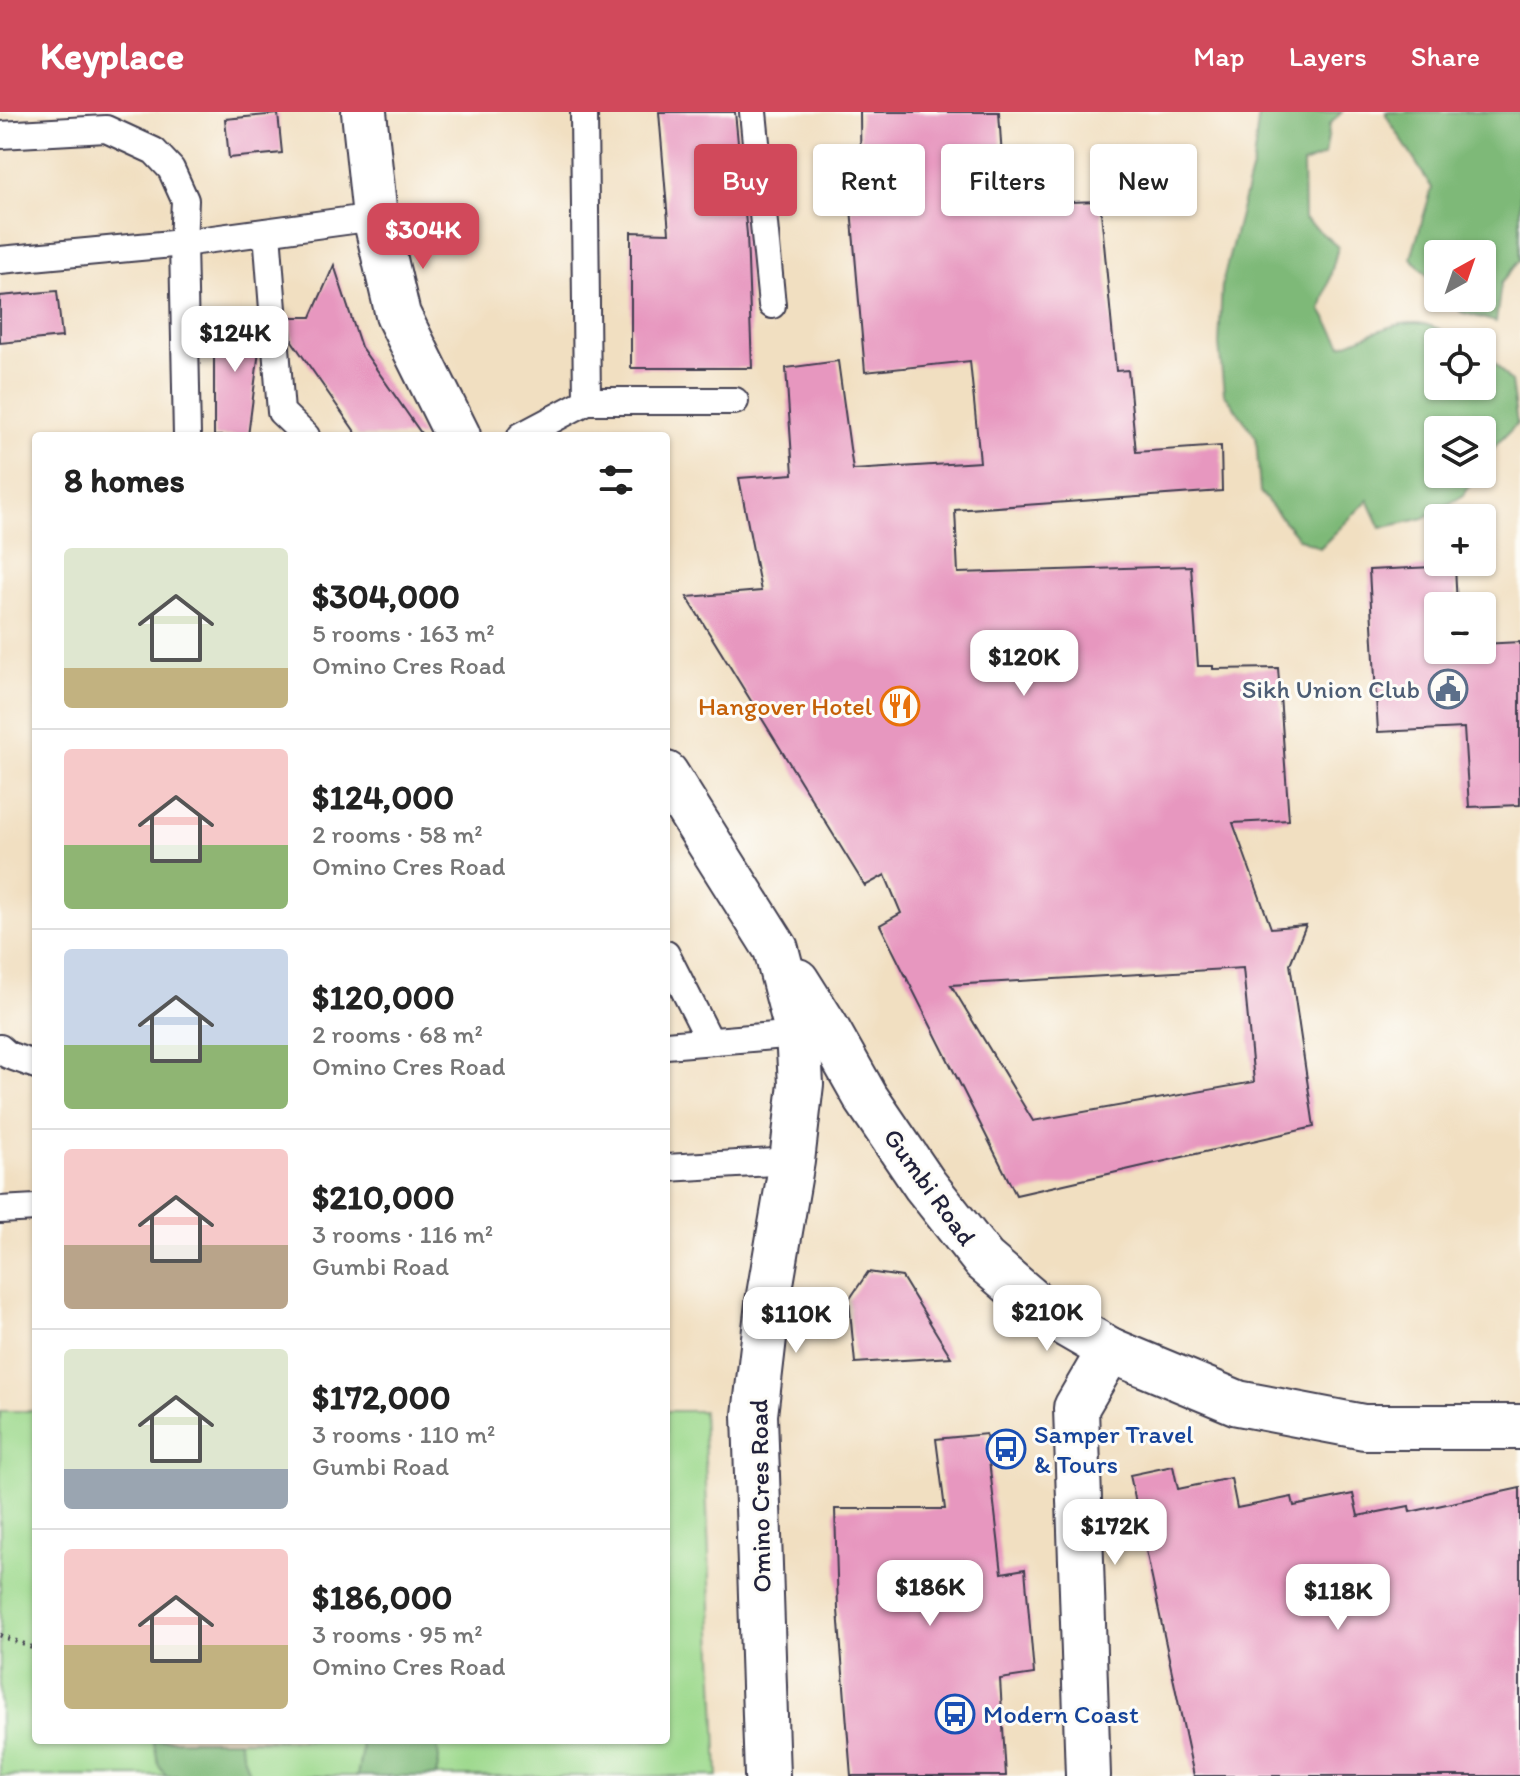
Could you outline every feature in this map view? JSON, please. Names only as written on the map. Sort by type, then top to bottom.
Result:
[{"type":"street","points":[[364,112],[375,217],[398,315],[456,432]]},
{"type":"street","name":"Omino Cres Road","points":[[670,780],[776,949],[798,1034],[801,1084],[792,1161],[769,1295],[755,1415],[767,1776]]},
{"type":"street","name":"Gumbi Road","points":[[776,949],[826,1027],[866,1098],[925,1185],[984,1260],[1046,1313],[1110,1350],[1238,1403],[1364,1427],[1520,1427]]},
{"type":"street","points":[[1088,1776],[1076,1408],[1110,1350]]},
{"type":"lane","points":[[584,112],[587,401]]},
{"type":"lane","points":[[753,112],[772,305]]},
{"type":"lane","points":[[0,135],[106,129],[154,151],[171,169],[185,200],[187,432]]},
{"type":"lane","points":[[0,260],[183,243],[375,217]]},
{"type":"lane","points":[[267,232],[281,424]]},
{"type":"lane","points":[[529,432],[587,401],[735,401]]},
{"type":"lane","points":[[670,962],[710,1041]]},
{"type":"lane","points":[[670,1045],[798,1034]]},
{"type":"lane","points":[[0,1048],[8,1055],[32,1064]]},
{"type":"lane","points":[[670,1168],[792,1161]]},
{"type":"lane","points":[[0,1210],[32,1208]]},
{"type":"path","points":[[0,1635],[32,1647]]},
{"type":"green space","points":[[1259,112],[1342,112],[1330,124],[1325,155],[1303,164],[1304,218],[1338,247],[1321,310],[1342,345],[1388,327],[1423,324],[1435,328],[1424,328],[1424,400],[1496,400],[1496,364],[1511,382],[1517,424],[1496,445],[1496,416],[1424,416],[1424,488],[1468,488],[1464,495],[1448,504],[1424,504],[1424,518],[1381,528],[1368,500],[1320,548],[1298,538],[1260,492],[1256,437],[1224,393],[1219,345],[1222,284],[1253,164]]},
{"type":"green space","points":[[1386,112],[1520,112],[1520,260],[1501,283],[1496,322],[1461,312],[1496,312],[1496,240],[1424,240],[1424,272],[1411,258],[1432,188]]},
{"type":"green space","points":[[0,1411],[32,1411],[32,1744],[670,1744],[670,1411],[703,1411],[718,1776],[0,1776]]},
{"type":"green space","points":[[154,1744],[239,1744],[250,1776],[166,1776],[159,1766]]},
{"type":"green space","points":[[361,1744],[437,1744],[436,1776],[357,1776]]},
{"type":"building","points":[[659,112],[735,112],[738,144],[694,144],[694,216],[745,216],[752,368],[631,368],[631,232],[669,233]]},
{"type":"building","points":[[860,112],[999,112],[1001,144],[941,144],[941,216],[1074,216],[1074,202],[1090,201],[1090,216],[1101,216],[1116,371],[1128,370],[1136,452],[1221,446],[1222,491],[955,510],[958,573],[1191,566],[1198,666],[1213,666],[1213,669],[1278,668],[1289,820],[1233,823],[1271,928],[1306,925],[1290,964],[1314,1127],[1016,1195],[880,925],[901,913],[885,875],[865,886],[687,597],[761,591],[739,478],[793,474],[786,368],[838,361],[853,470],[980,462],[970,361],[865,372],[852,216],[925,216],[925,144],[860,144]],"holes":[[[1243,968],[1254,1082],[1033,1121],[951,985]]]},
{"type":"building","points":[[278,114],[282,153],[229,158],[225,119]]},
{"type":"building","points":[[334,265],[361,347],[420,432],[355,432],[292,341],[290,317],[311,317]]},
{"type":"building","points":[[57,291],[62,337],[0,343],[0,296]]},
{"type":"building","points":[[214,317],[258,317],[260,343],[249,432],[214,432]]},
{"type":"building","name":"Sikh Union Club","points":[[1424,567],[1424,576],[1456,576],[1456,592],[1424,592],[1424,664],[1496,664],[1496,643],[1520,642],[1520,805],[1469,807],[1464,728],[1378,732],[1369,570]]},
{"type":"building","points":[[868,1272],[902,1277],[951,1357],[855,1363],[849,1300]]},
{"type":"building","points":[[986,1434],[1002,1573],[1025,1569],[1034,1674],[1000,1679],[1006,1776],[851,1776],[838,1610],[835,1509],[945,1509],[936,1439]]},
{"type":"building","points":[[1173,1466],[1178,1489],[1231,1478],[1237,1508],[1292,1497],[1294,1506],[1353,1494],[1358,1516],[1409,1506],[1410,1512],[1520,1488],[1520,1776],[1194,1776],[1130,1475]]},
{"type":"place","name":"Sikh Union Club","points":[[1448,689]]},
{"type":"place","name":"Hangover Hotel","points":[[900,706]]},
{"type":"place","name":"Samper Travel & Tours","points":[[1006,1449]]},
{"type":"place","name":"Modern Coast","points":[[955,1714]]}]
